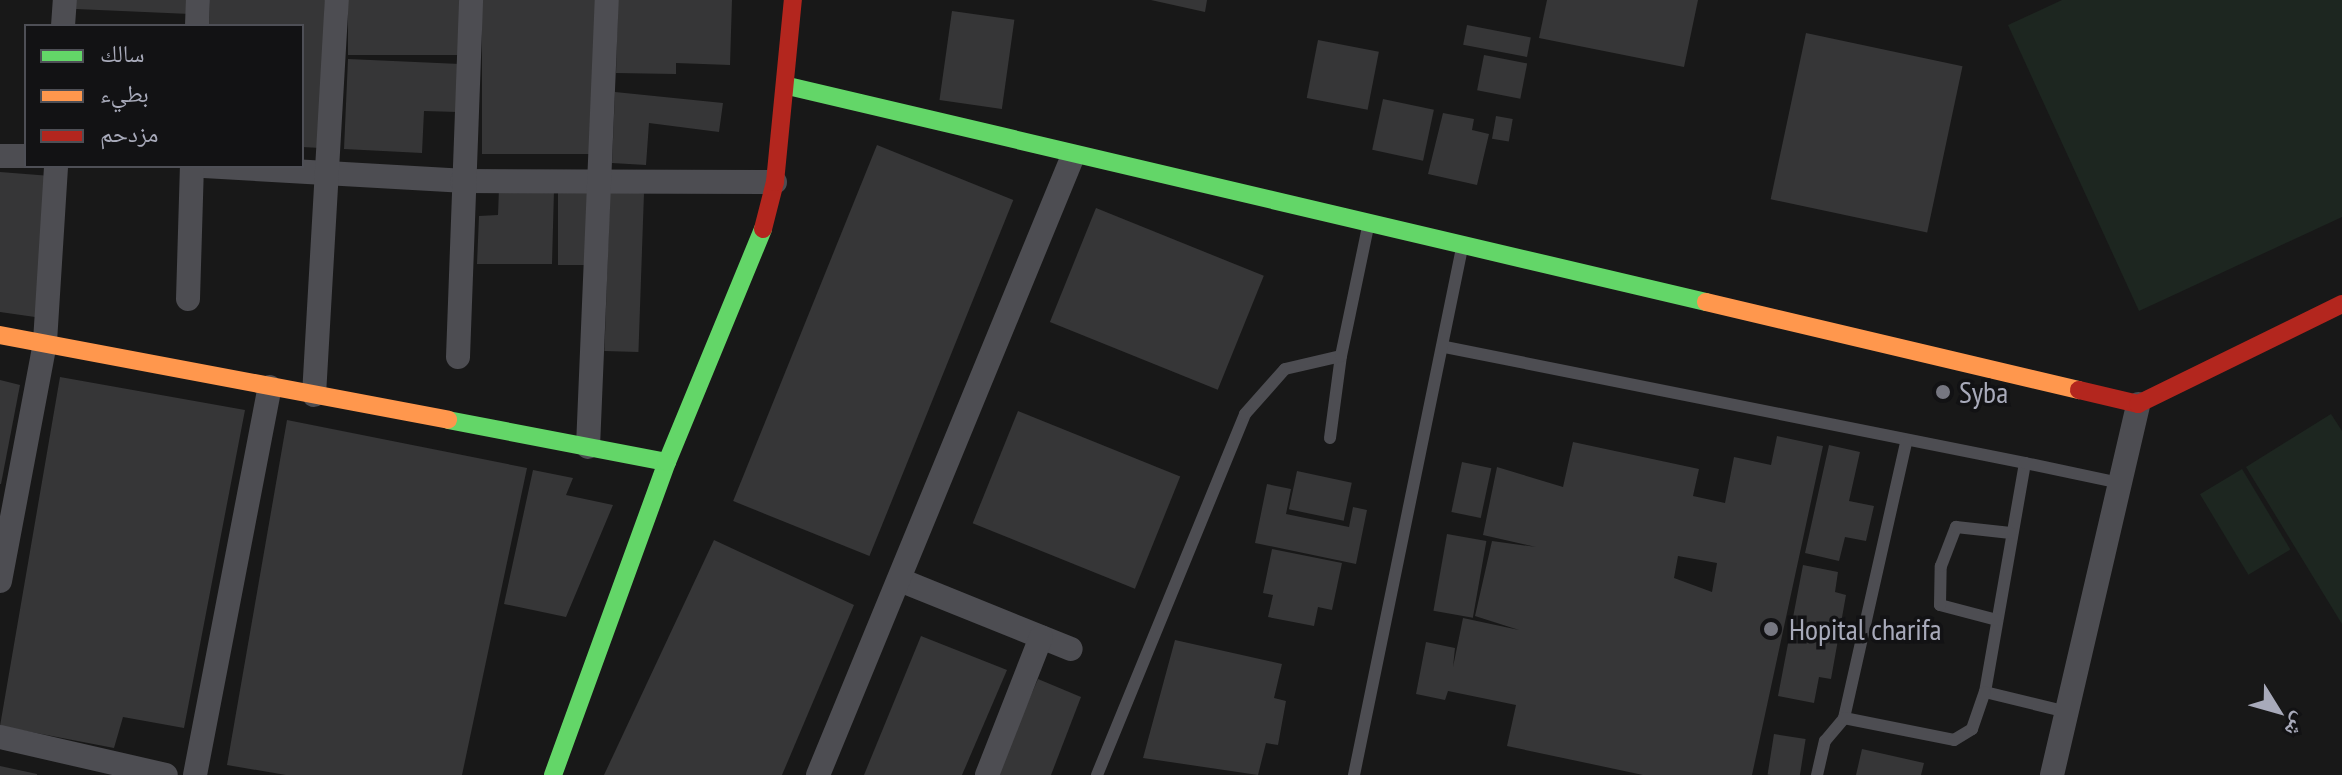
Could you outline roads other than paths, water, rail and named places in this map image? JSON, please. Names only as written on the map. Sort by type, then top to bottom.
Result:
[{"type":"street","points":[[63,24],[65,0]]},
{"type":"street","points":[[197,24],[198,0]]},
{"type":"street","points":[[314,395],[333,173],[337,0]]},
{"type":"street","points":[[458,357],[462,181],[471,0]]},
{"type":"street","points":[[588,447],[607,0]]},
{"type":"street","points":[[553,775],[667,462],[759,243],[775,182],[788,86],[793,0]]},
{"type":"street","points":[[788,86],[1072,158],[2138,404],[2342,304]]},
{"type":"street","points":[[0,156],[24,156]]},
{"type":"street","points":[[818,775],[1072,158]]},
{"type":"street","points":[[0,581],[45,342],[56,168]]},
{"type":"street","points":[[188,299],[192,168]]},
{"type":"street","points":[[241,168],[462,181],[599,179],[775,182]]},
{"type":"street","points":[[0,335],[667,462]]},
{"type":"street","points":[[195,775],[270,387]]},
{"type":"street","points":[[2052,775],[2138,404]]},
{"type":"street","points":[[900,580],[1071,649]]},
{"type":"street","points":[[987,775],[1041,637]]},
{"type":"street","points":[[0,737],[166,775]]},
{"type":"lane","points":[[1330,438],[1341,356],[1368,227]]},
{"type":"lane","points":[[1354,775],[1445,347],[1462,248]]},
{"type":"lane","points":[[1445,347],[2120,483]]},
{"type":"lane","points":[[1097,775],[1245,414],[1285,369],[1341,356]]},
{"type":"lane","points":[[1817,775],[1825,741],[1844,718],[1906,442]]},
{"type":"lane","points":[[1844,718],[1954,740],[1972,729],[1985,692],[2025,463]]},
{"type":"lane","points":[[1997,620],[1940,605],[1941,566],[1956,527],[2011,533]]},
{"type":"lane","points":[[1985,692],[2067,712]]},
{"type":"place","name":"Syba","points":[[1943,392]]},
{"type":"place","name":"Hopital charifa","points":[[1771,629]]}]
